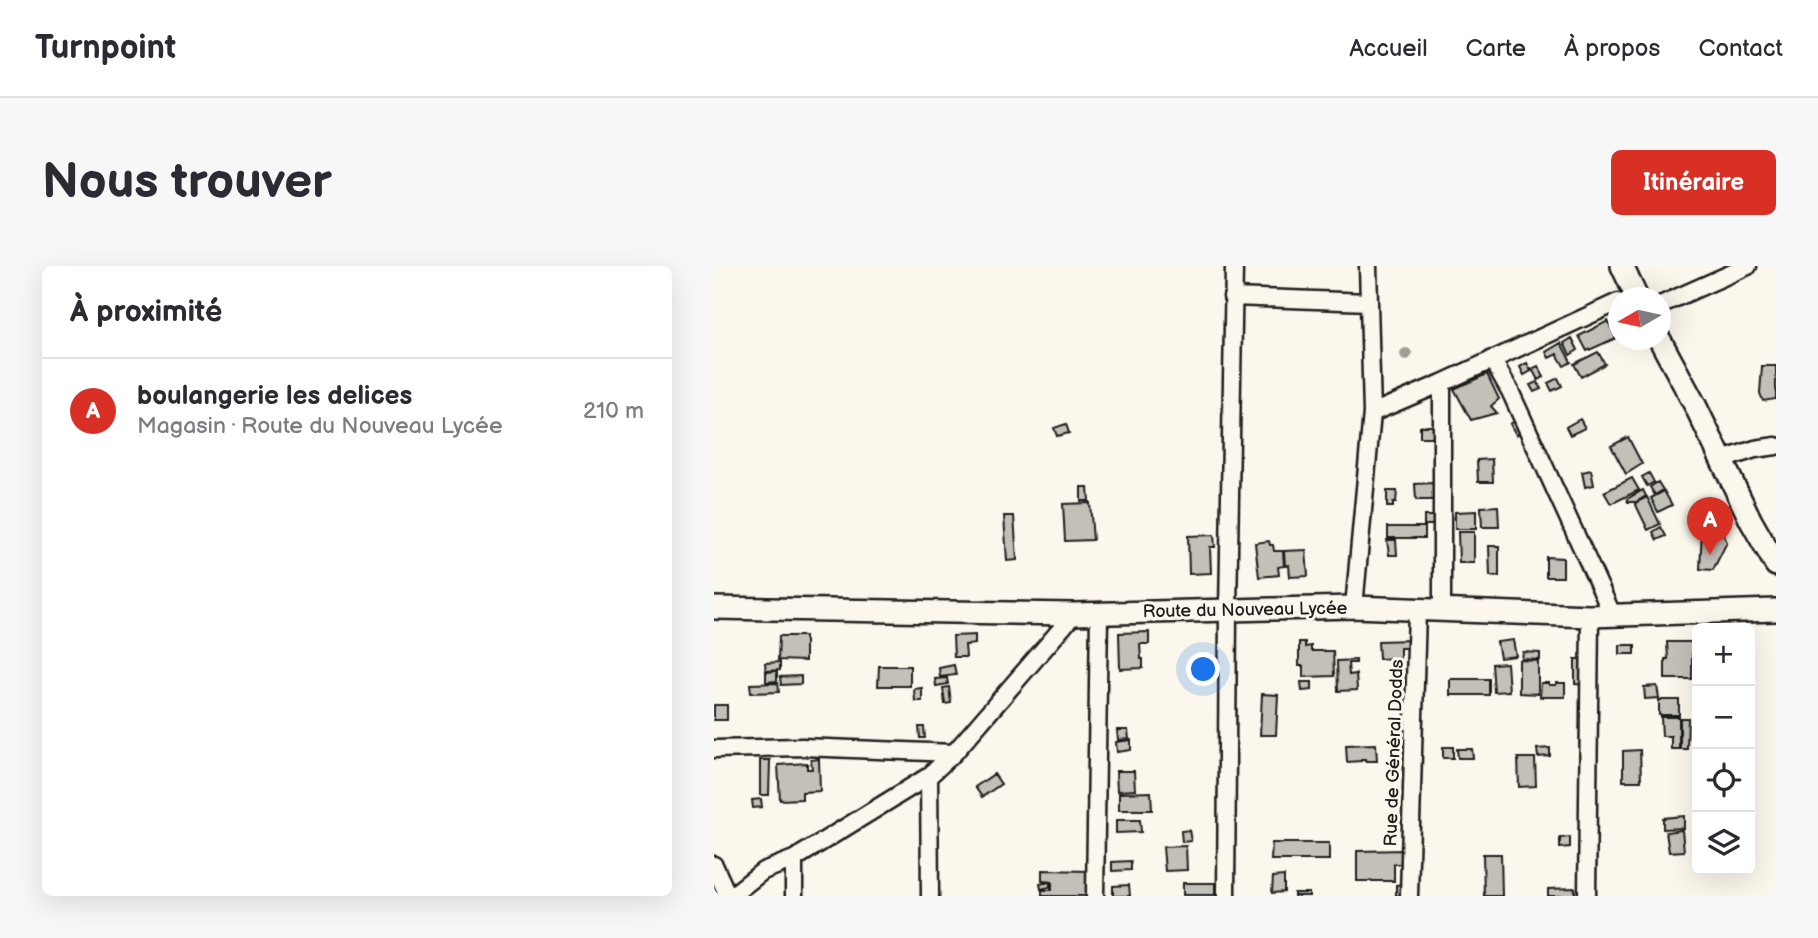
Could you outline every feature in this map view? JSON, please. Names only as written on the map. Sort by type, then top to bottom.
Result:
[{"type":"street","points":[[1226,896],[1234,266]]},
{"type":"street","points":[[1622,266],[1627,287]]},
{"type":"street","points":[[1671,301],[1748,266]]},
{"type":"street","points":[[1354,607],[1372,413],[1369,302],[1373,268]]},
{"type":"street","points":[[1232,297],[1369,302]]},
{"type":"street","points":[[1372,413],[1608,308]]},
{"type":"street","points":[[1665,350],[1776,565]]},
{"type":"street","points":[[1492,359],[1510,391],[1613,616]]},
{"type":"street","points":[[1442,383],[1442,611]]},
{"type":"street","points":[[1722,460],[1755,449],[1776,446]]},
{"type":"street","name":"Route du Nouveau Lycée","points":[[714,608],[1099,614],[1354,607],[1590,616],[1776,610]]},
{"type":"street","name":"Rue de Général Dodds","points":[[1409,896],[1417,610]]},
{"type":"street","points":[[728,896],[763,871],[794,859],[929,776],[954,753],[1074,614]]},
{"type":"street","points":[[1095,896],[1099,614]]},
{"type":"street","points":[[1587,896],[1590,616]]},
{"type":"street","points":[[714,749],[802,747],[954,753]]},
{"type":"street","points":[[929,776],[930,896]]},
{"type":"street","points":[[794,859],[794,896]]},
{"type":"street","points":[[714,864],[728,896]]},
{"type":"street","points":[[714,889],[728,896]]},
{"type":"building","points":[[1608,321],[1608,342],[1587,351],[1579,336]]},
{"type":"building","points":[[1572,338],[1578,350],[1570,355],[1564,343]]},
{"type":"building","points":[[1561,343],[1571,362],[1564,366],[1557,354],[1549,358],[1546,352]]},
{"type":"building","points":[[1598,352],[1605,364],[1581,377],[1574,364]]},
{"type":"building","points":[[1527,363],[1531,371],[1524,375],[1520,367]]},
{"type":"building","points":[[1538,366],[1544,377],[1538,380],[1532,369]]},
{"type":"building","points":[[1762,366],[1776,366],[1776,399],[1763,401],[1760,393]]},
{"type":"building","points":[[1487,374],[1499,399],[1491,406],[1497,413],[1471,420],[1454,389]]},
{"type":"building","points":[[1558,378],[1562,386],[1552,391],[1548,383]]},
{"type":"building","points":[[1538,382],[1541,389],[1534,392],[1530,385]]},
{"type":"building","points":[[1580,419],[1585,428],[1570,435],[1566,427]]},
{"type":"building","points":[[1517,420],[1523,431],[1516,435],[1510,424]]},
{"type":"building","points":[[1066,424],[1069,433],[1057,436],[1054,428]]},
{"type":"building","points":[[1420,426],[1437,426],[1437,437],[1420,437]]},
{"type":"building","points":[[1628,437],[1642,464],[1626,474],[1611,446]]},
{"type":"building","points":[[1492,459],[1493,482],[1478,482],[1477,460]]},
{"type":"building","points":[[1591,470],[1594,485],[1585,487],[1582,472]]},
{"type":"building","points":[[1649,473],[1654,482],[1647,486],[1642,477]]},
{"type":"building","points":[[1632,478],[1639,490],[1611,504],[1604,492]]},
{"type":"building","points":[[1658,482],[1663,490],[1655,495],[1650,487]]},
{"type":"building","points":[[1433,483],[1434,500],[1416,500],[1415,484]]},
{"type":"building","points":[[1081,487],[1088,487],[1089,501],[1081,501]]},
{"type":"building","points":[[1643,490],[1646,496],[1636,502],[1628,502],[1627,499]]},
{"type":"building","points":[[1387,491],[1397,491],[1393,507],[1387,507]]},
{"type":"building","points":[[1664,491],[1672,505],[1658,512],[1651,498]]},
{"type":"building","points":[[1647,497],[1660,524],[1648,530],[1635,503]]},
{"type":"building","points":[[1090,503],[1093,540],[1065,541],[1063,504]]},
{"type":"building","points":[[1498,506],[1499,527],[1482,527],[1481,507]]},
{"type":"building","points":[[1476,511],[1476,529],[1455,529],[1455,512]]},
{"type":"building","points":[[1004,516],[1014,516],[1017,560],[1007,561]]},
{"type":"building","points":[[1424,516],[1434,516],[1434,525],[1424,525]]},
{"type":"building","points":[[1388,527],[1425,527],[1425,538],[1388,538]]},
{"type":"building","points":[[1661,527],[1666,536],[1657,540],[1653,532]]},
{"type":"building","points":[[1720,528],[1727,542],[1713,570],[1700,569],[1702,530]]},
{"type":"building","points":[[1458,532],[1474,532],[1474,563],[1459,563]]},
{"type":"building","points":[[1214,535],[1215,547],[1210,547],[1211,573],[1189,574],[1188,536]]},
{"type":"building","points":[[1387,540],[1396,540],[1397,555],[1389,555]]},
{"type":"building","points":[[1269,541],[1274,551],[1283,551],[1284,566],[1278,567],[1279,575],[1259,577],[1255,543]]},
{"type":"building","points":[[1489,546],[1499,546],[1499,576],[1490,576]]},
{"type":"building","points":[[1306,550],[1308,576],[1290,577],[1289,565],[1285,566],[1284,551]]},
{"type":"building","points":[[1546,557],[1563,558],[1563,577],[1546,577]]},
{"type":"building","points":[[1149,632],[1149,644],[1140,644],[1143,668],[1120,669],[1119,633]]},
{"type":"building","points":[[975,635],[975,644],[965,645],[966,657],[954,657],[953,636]]},
{"type":"building","points":[[779,636],[805,636],[805,661],[778,660]]},
{"type":"building","points":[[1412,640],[1412,648],[1400,648],[1400,658],[1379,659],[1378,641]]},
{"type":"building","points":[[1513,640],[1516,656],[1500,658],[1497,642]]},
{"type":"building","points":[[1299,642],[1305,642],[1305,647],[1311,646],[1311,651],[1333,651],[1334,676],[1303,677],[1303,666],[1299,666]]},
{"type":"building","points":[[1667,642],[1692,642],[1692,679],[1665,679],[1665,659],[1668,659]]},
{"type":"building","points":[[1620,645],[1635,645],[1635,654],[1620,654]]},
{"type":"building","points":[[1523,652],[1540,653],[1540,660],[1522,659]]},
{"type":"building","points":[[1575,659],[1586,659],[1586,685],[1575,684]]},
{"type":"building","points":[[1356,660],[1356,663],[1348,663],[1349,675],[1356,674],[1357,690],[1338,691],[1337,661]]},
{"type":"building","points":[[1519,660],[1538,661],[1538,694],[1519,693]]},
{"type":"building","points":[[780,662],[780,670],[766,671],[765,663]]},
{"type":"building","points":[[1507,663],[1509,691],[1494,692],[1492,664]]},
{"type":"building","points":[[954,665],[956,675],[940,677],[939,668]]},
{"type":"building","points":[[879,666],[910,666],[910,686],[878,686]]},
{"type":"building","points":[[777,671],[777,681],[766,682],[766,672]]},
{"type":"building","points":[[801,676],[801,684],[781,685],[780,677]]},
{"type":"building","points":[[947,678],[948,684],[936,686],[935,679]]},
{"type":"building","points":[[1450,679],[1489,679],[1489,695],[1450,695]]},
{"type":"building","points":[[1301,682],[1312,682],[1312,690],[1302,691]]},
{"type":"building","points":[[778,683],[779,692],[751,693],[750,684]]},
{"type":"building","points":[[1541,683],[1565,683],[1565,697],[1540,697]]},
{"type":"building","points":[[1657,686],[1659,698],[1645,699],[1644,687]]},
{"type":"building","points":[[949,687],[951,703],[945,704],[943,688]]},
{"type":"building","points":[[922,688],[922,701],[915,701],[914,689]]},
{"type":"building","points":[[1262,694],[1278,695],[1276,735],[1260,735]]},
{"type":"building","points":[[1659,700],[1679,700],[1679,715],[1659,715]]},
{"type":"building","points":[[714,705],[727,705],[727,720],[714,720]]},
{"type":"building","points":[[1661,717],[1679,717],[1679,749],[1671,749],[1671,736],[1662,736]]},
{"type":"building","points":[[1680,718],[1688,718],[1687,749],[1680,749]]},
{"type":"building","points":[[919,727],[924,727],[925,738],[920,738]]},
{"type":"building","points":[[1117,730],[1128,730],[1129,739],[1118,740]]},
{"type":"building","points":[[1131,740],[1131,750],[1117,752],[1116,742]]},
{"type":"building","points":[[1376,744],[1377,761],[1361,759],[1347,762],[1346,745]]},
{"type":"building","points":[[1443,747],[1453,747],[1453,758],[1443,758]]},
{"type":"building","points":[[1550,748],[1550,756],[1538,757],[1537,749]]},
{"type":"building","points":[[1457,749],[1472,749],[1473,758],[1458,758]]},
{"type":"building","points":[[1640,750],[1641,781],[1623,781],[1623,751]]},
{"type":"building","points":[[1518,758],[1535,758],[1536,786],[1519,787]]},
{"type":"building","points":[[819,759],[820,791],[802,792],[802,799],[780,800],[778,765],[807,763],[807,769],[812,769],[811,760]]},
{"type":"building","points":[[760,760],[770,760],[769,795],[760,795]]},
{"type":"building","points":[[1116,771],[1134,771],[1135,790],[1117,791]]},
{"type":"building","points":[[994,774],[1001,784],[982,797],[975,787]]},
{"type":"building","points":[[1151,792],[1152,810],[1119,810],[1119,793]]},
{"type":"building","points":[[761,799],[762,807],[753,808],[752,800]]},
{"type":"building","points":[[1684,816],[1684,828],[1663,829],[1663,818]]},
{"type":"building","points":[[1116,820],[1140,820],[1141,832],[1116,833]]},
{"type":"building","points":[[1189,830],[1191,841],[1182,842],[1181,831]]},
{"type":"building","points":[[1682,830],[1684,851],[1669,852],[1666,832]]},
{"type":"building","points":[[1570,837],[1570,847],[1560,848],[1560,838]]},
{"type":"building","points":[[1272,843],[1329,843],[1329,860],[1271,860]]},
{"type":"building","points":[[1186,846],[1187,870],[1165,871],[1163,847]]},
{"type":"building","points":[[1405,850],[1405,864],[1394,864],[1394,881],[1357,881],[1357,851]]},
{"type":"building","points":[[1483,854],[1501,854],[1502,896],[1484,896]]},
{"type":"building","points":[[1131,861],[1131,870],[1112,871],[1112,862]]},
{"type":"building","points":[[1042,870],[1089,871],[1089,896],[1042,896],[1042,890],[1052,890],[1052,882],[1042,881]]},
{"type":"building","points":[[1284,876],[1284,892],[1272,893],[1273,877]]},
{"type":"building","points":[[1050,882],[1050,887],[1041,889],[1040,884]]},
{"type":"building","points":[[1183,883],[1215,883],[1215,895],[1183,895]]},
{"type":"building","points":[[1404,884],[1405,895],[1396,896],[1396,885]]},
{"type":"building","points":[[1129,885],[1130,896],[1113,896],[1113,886]]},
{"type":"building","points":[[1575,888],[1575,896],[1548,896],[1548,889]]},
{"type":"building","points":[[1294,893],[1309,893],[1309,896],[1294,896]]},
{"type":"place","name":"boulangerie les delices","points":[[1710,555]]}]
